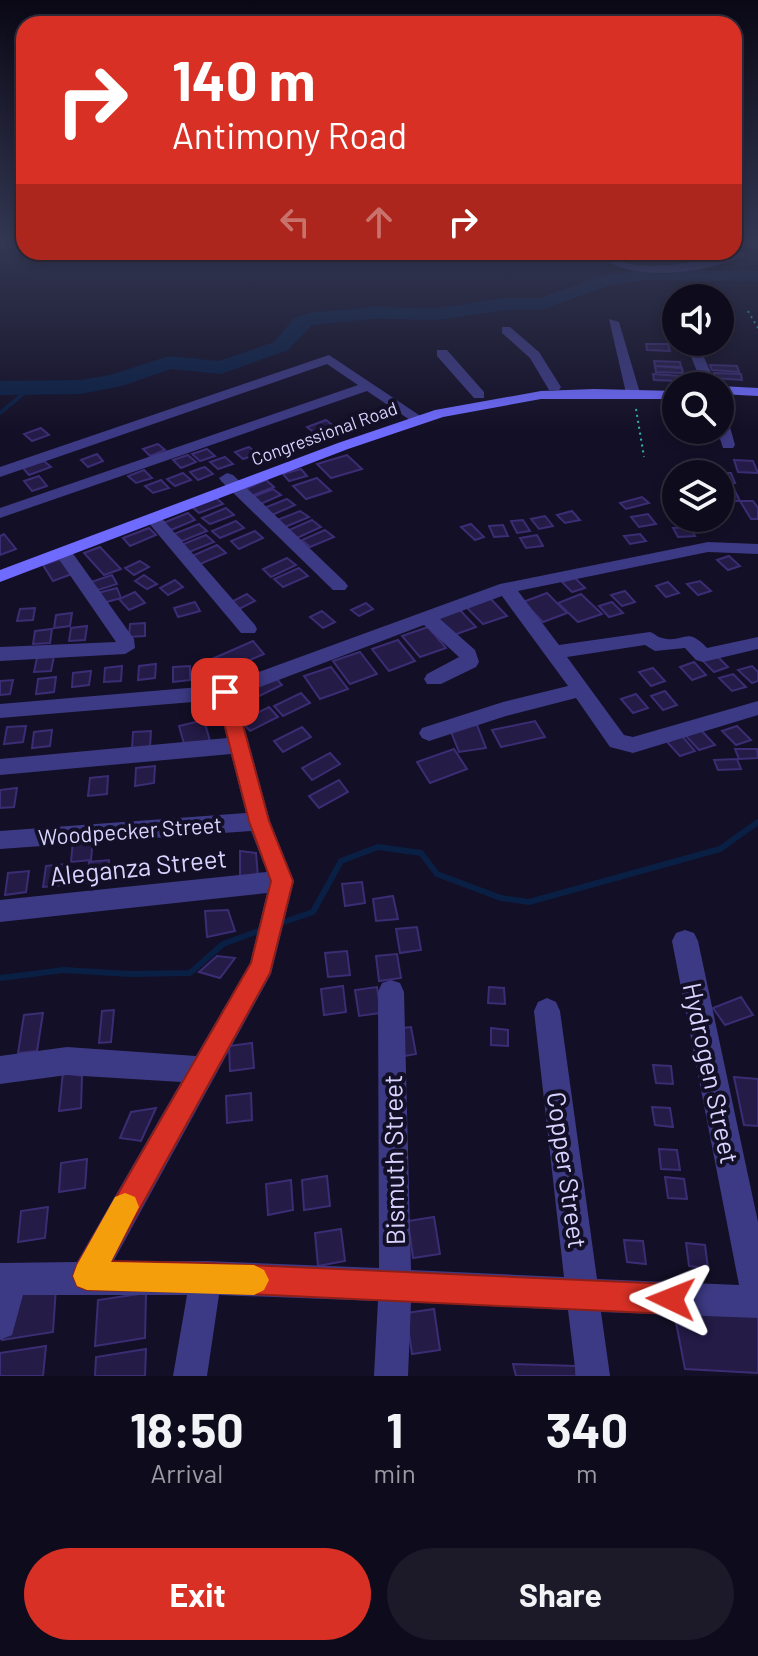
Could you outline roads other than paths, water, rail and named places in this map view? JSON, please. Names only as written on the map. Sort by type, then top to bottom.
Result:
[{"type":"main road","name":"Congressional Road","points":[[0,564],[479,395],[662,388]]},
{"type":"main road","name":"Congressional Road","points":[[632,389],[662,393]]},
{"type":"main road","name":"Congressional Road","points":[[414,416],[544,390]]},
{"type":"main road","points":[[734,391],[758,392]]},
{"type":"main road","points":[[734,398],[758,399]]},
{"type":"main road","name":"Congressional Road","points":[[0,576],[153,518],[232,483]]},
{"type":"street","points":[[613,322],[632,389]]},
{"type":"street","points":[[506,330],[537,355],[544,390]]},
{"type":"street","points":[[442,353],[479,395]]},
{"type":"street","points":[[0,472],[329,359],[414,416]]},
{"type":"street","points":[[0,513],[368,386]]},
{"type":"street","points":[[232,483],[339,586]]},
{"type":"street","points":[[153,518],[248,629]]},
{"type":"street","points":[[0,711],[225,692],[506,588],[708,547],[758,549]]},
{"type":"street","points":[[0,654],[125,648],[127,644],[63,552]]},
{"type":"street","points":[[506,588],[617,741],[625,745],[758,708]]},
{"type":"street","points":[[426,616],[468,655],[469,662],[434,679]]},
{"type":"street","points":[[554,652],[650,638],[655,645],[690,641],[703,655],[758,643]]},
{"type":"street","points":[[429,733],[503,709],[581,690]]},
{"type":"street","points":[[87,1276],[262,966],[282,881],[259,821],[225,692]]},
{"type":"street","points":[[0,767],[239,745]]},
{"type":"street","name":"Woodpecker Street","points":[[0,840],[259,821]]},
{"type":"street","name":"Aleganza Street","points":[[0,911],[282,881]]},
{"type":"street","name":"Hydrogen Street","points":[[685,941],[758,1300]]},
{"type":"street","name":"Bismuth Street","points":[[391,992],[395,1288],[391,1376]]},
{"type":"street","name":"Copper Street","points":[[547,1011],[593,1376]]},
{"type":"street","points":[[0,1070],[67,1061],[202,1070]]},
{"type":"street","points":[[0,1323],[5,1278],[206,1277],[585,1296],[758,1300]]},
{"type":"street","points":[[190,1376],[206,1277]]},
{"type":"waterway","points":[[0,388],[81,387],[114,381],[169,362],[221,368],[281,346],[301,322],[309,319],[372,313],[439,314],[497,305]]},
{"type":"waterway","points":[[0,413],[29,389]]},
{"type":"waterway","points":[[278,924],[313,912],[341,861],[378,847],[421,853],[437,874],[501,898],[529,902],[720,849],[758,822]]},
{"type":"waterway","points":[[0,978],[64,970],[129,974],[190,973],[223,944],[261,930]]}]
